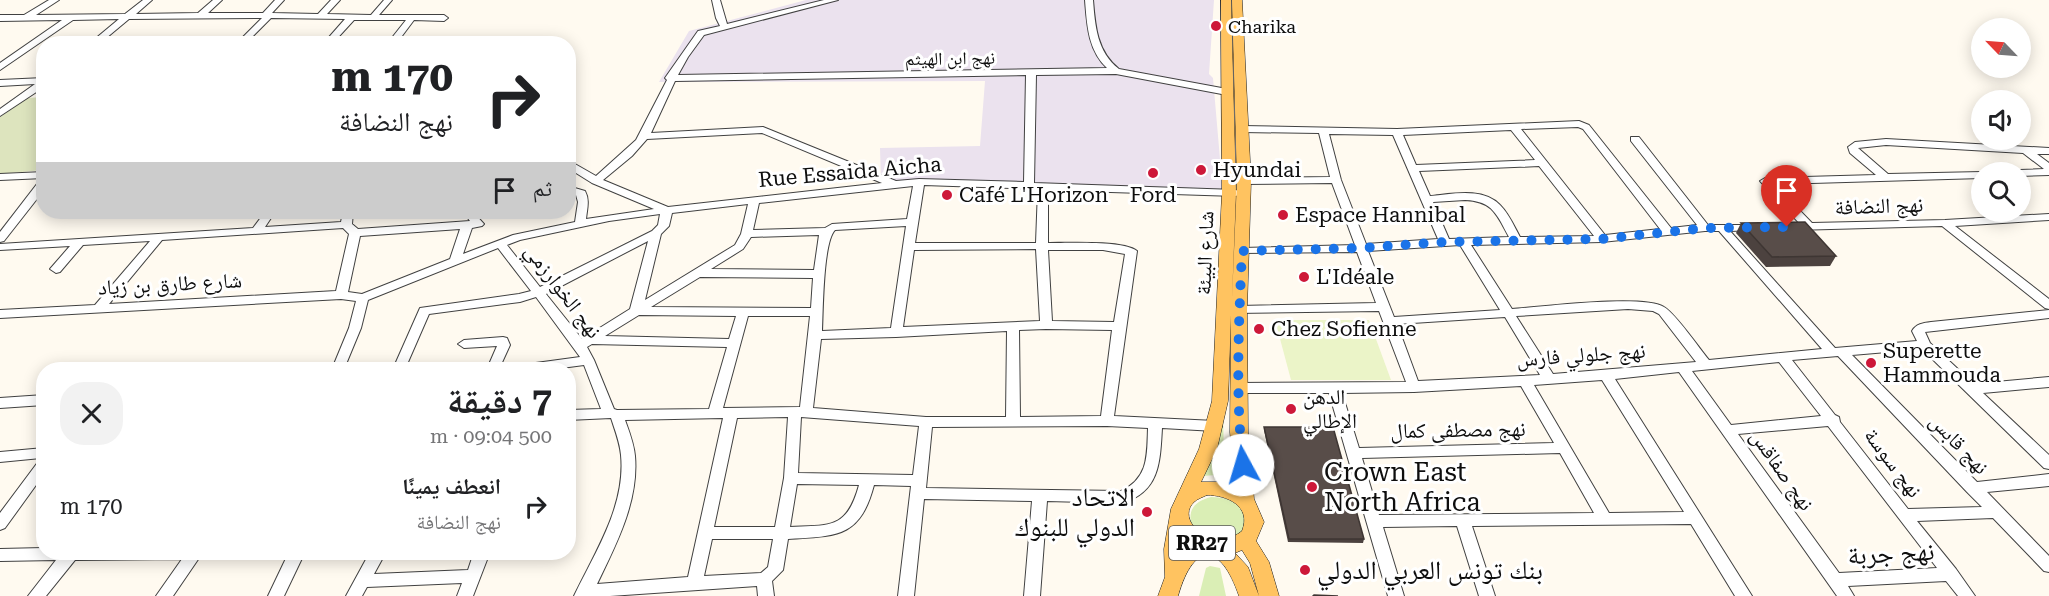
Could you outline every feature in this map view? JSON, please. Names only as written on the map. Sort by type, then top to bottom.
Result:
[{"type":"main road","name":"شارع البيئة","points":[[1226,0],[1227,92],[1239,189],[1242,251],[1239,310],[1239,432],[1245,500]]},
{"type":"main road","name":"شارع البيئة","points":[[1174,576],[1173,549],[1181,507],[1204,459],[1215,426],[1220,401],[1239,189],[1242,129],[1237,0]]},
{"type":"main road","name":"RR27","points":[[1204,488],[1219,488],[1233,492],[1245,500],[1255,520],[1253,531],[1246,540],[1238,544],[1214,547],[1187,533],[1181,507],[1192,492],[1204,488]]},
{"type":"main road","points":[[1246,540],[1259,562],[1269,596]]},
{"type":"main road","points":[[1168,596],[1174,576],[1185,558],[1196,547],[1214,547],[1240,573],[1249,596]]},
{"type":"street","points":[[26,17],[55,0]]},
{"type":"street","points":[[103,36],[148,0]]},
{"type":"street","points":[[200,16],[218,0]]},
{"type":"street","points":[[247,36],[280,0]]},
{"type":"street","points":[[319,17],[336,0]]},
{"type":"street","points":[[373,17],[388,0]]},
{"type":"street","points":[[716,0],[720,18],[725,27]]},
{"type":"street","points":[[596,181],[644,136],[670,78],[701,33],[834,0]]},
{"type":"street","points":[[1089,0],[1092,29],[1102,59],[1116,71]]},
{"type":"street","points":[[0,18],[267,15],[444,18]]},
{"type":"street","points":[[44,36],[71,17]]},
{"type":"street","points":[[334,36],[352,17]]},
{"type":"street","points":[[0,26],[13,18]]},
{"type":"street","points":[[397,36],[411,19]]},
{"type":"street","points":[[0,67],[36,42]]},
{"type":"street","name":"نهج ابن الهيثم","points":[[670,78],[1116,71],[1227,92]]},
{"type":"street","points":[[1029,187],[1031,73]]},
{"type":"street","points":[[0,83],[36,81]]},
{"type":"street","points":[[0,113],[36,87]]},
{"type":"street","points":[[1242,129],[1397,132],[1573,123],[1586,127],[1668,232]]},
{"type":"street","points":[[1514,127],[1602,239]]},
{"type":"street","points":[[644,136],[763,130],[897,185]]},
{"type":"street","points":[[1324,132],[1336,180],[1414,387]]},
{"type":"street","points":[[1397,132],[1445,242]]},
{"type":"street","points":[[1635,140],[1706,228]]},
{"type":"street","points":[[1887,179],[1854,151],[1853,147],[1856,144],[1886,142],[1971,147]]},
{"type":"street","points":[[2026,150],[2049,151]]},
{"type":"street","points":[[2026,150],[2049,170]]},
{"type":"street","points":[[1413,168],[1543,163]]},
{"type":"street","points":[[402,362],[424,311],[520,298],[540,292],[656,233],[663,226],[667,210],[596,181],[576,168]]},
{"type":"street","points":[[2031,172],[2049,170]]},
{"type":"street","points":[[0,177],[36,175]]},
{"type":"street","points":[[1809,227],[1765,181],[1971,175]]},
{"type":"street","name":"Rue Essaida Aicha","points":[[363,298],[517,237],[580,223],[667,210],[919,182],[1029,187],[1239,189],[1336,180]]},
{"type":"street","points":[[896,333],[907,247],[919,182]]},
{"type":"street","points":[[1043,187],[1042,246],[1046,325]]},
{"type":"street","points":[[576,191],[581,193],[583,202],[580,223]]},
{"type":"street","points":[[0,239],[36,192]]},
{"type":"street","points":[[1428,199],[1475,197],[1488,200],[1496,207],[1517,241]]},
{"type":"street","points":[[584,343],[731,253],[747,234],[754,200]]},
{"type":"street","name":"نهج النضافة","points":[[1787,227],[1945,223],[2049,217]]},
{"type":"street","points":[[255,232],[265,219]]},
{"type":"street","points":[[341,295],[350,229],[349,219]]},
{"type":"street","points":[[455,262],[473,225],[471,219]]},
{"type":"street","points":[[747,234],[827,231],[836,226],[912,222]]},
{"type":"street","points":[[1945,223],[2047,301]]},
{"type":"street","points":[[0,247],[255,232],[473,225]]},
{"type":"street","name":"نهج قابس","points":[[1721,227],[1836,350],[2049,566]]},
{"type":"street","points":[[1242,251],[1361,248],[1445,242],[1602,239],[1706,228],[1765,227]]},
{"type":"street","points":[[583,593],[764,579],[775,570],[815,335],[819,273],[827,231]]},
{"type":"street","points":[[636,311],[656,233]]},
{"type":"street","points":[[99,308],[158,238]]},
{"type":"street","points":[[56,269],[80,242]]},
{"type":"street","points":[[1464,242],[1549,380]]},
{"type":"street","name":"نهج الخوارزمي","points":[[500,243],[584,343],[588,360],[613,414],[628,455],[628,478],[614,531],[583,593]]},
{"type":"street","points":[[907,247],[1042,246],[1131,251],[1107,421]]},
{"type":"street","points":[[699,273],[819,273]]},
{"type":"street","name":"شارع طارق بن زياد","points":[[0,314],[341,295],[363,298]]},
{"type":"street","points":[[341,362],[355,328],[363,298]]},
{"type":"street","points":[[1388,321],[1506,311],[1628,305],[1655,307],[1668,315],[1706,366]]},
{"type":"street","points":[[1239,310],[1382,307]]},
{"type":"street","points":[[636,311],[816,312]]},
{"type":"street","points":[[715,412],[743,311]]},
{"type":"street","points":[[2049,314],[1921,328],[1918,332],[1925,345],[2049,464]]},
{"type":"street","points":[[815,335],[1046,325],[1119,326]]},
{"type":"street","points":[[1013,421],[1014,328]]},
{"type":"street","points":[[464,344],[503,341],[504,345],[496,362]]},
{"type":"street","points":[[584,343],[734,343]]},
{"type":"street","name":"نهج جلولي فارس","points":[[1239,388],[1414,387],[1549,380],[1783,358],[1836,350],[1925,345]]},
{"type":"street","name":"نهج سوسة","points":[[1783,358],[1967,596]]},
{"type":"street","points":[[573,362],[588,360]]},
{"type":"street","name":"نهج صفاقس","points":[[1683,368],[1846,596]]},
{"type":"street","points":[[1606,375],[1744,596]]},
{"type":"street","points":[[1524,381],[1604,518]]},
{"type":"street","points":[[1972,389],[2049,382]]},
{"type":"street","points":[[1334,389],[1396,596]]},
{"type":"street","points":[[0,403],[36,401]]},
{"type":"street","points":[[695,583],[731,412]]},
{"type":"street","points":[[576,415],[801,412],[926,422],[1107,421],[1215,426]]},
{"type":"street","points":[[1728,430],[1833,420]]},
{"type":"street","points":[[906,596],[926,422]]},
{"type":"street","points":[[791,478],[868,480],[918,487],[1040,495],[1123,497],[1136,492],[1151,474],[1155,424]]},
{"type":"street","name":"نهج مصطفى كمال","points":[[1353,453],[1565,448]]},
{"type":"street","points":[[0,457],[36,454]]},
{"type":"street","points":[[0,524],[36,474]]},
{"type":"street","points":[[706,533],[806,532],[840,526],[850,522],[858,512],[868,480]]},
{"type":"street","points":[[1972,488],[2049,480]]},
{"type":"street","points":[[1032,596],[1040,495]]},
{"type":"street","points":[[1907,516],[1995,512]]},
{"type":"street","points":[[1373,520],[1694,518]]},
{"type":"street","points":[[1463,520],[1486,596]]},
{"type":"street","points":[[1,556],[36,555]]},
{"type":"street","points":[[36,596],[75,560]]},
{"type":"street","points":[[164,596],[189,560]]},
{"type":"street","points":[[276,596],[293,560]]},
{"type":"street","points":[[354,596],[374,560]]},
{"type":"street","points":[[465,596],[479,560]]},
{"type":"street","name":"نهج جربة","points":[[1834,580],[1951,574]]},
{"type":"street","points":[[362,581],[473,576]]},
{"type":"street","points":[[764,579],[766,596]]},
{"type":"shaded area","points":[[806,0],[1214,0],[1209,74],[1213,78],[1223,194],[881,182],[880,148],[980,146],[985,81],[659,82],[689,31]]},
{"type":"green space","points":[[36,97],[36,171],[0,174],[0,117],[27,98]]},
{"type":"green space","points":[[1275,320],[1369,320],[1391,380],[1291,380]]},
{"type":"green space","points":[[1223,413],[1224,459],[1228,478],[1217,475],[1202,476]]},
{"type":"green space","points":[[1211,497],[1222,498],[1236,504],[1246,518],[1243,532],[1230,541],[1202,536],[1191,524],[1190,518],[1194,506]]},
{"type":"green space","points":[[1210,566],[1220,568],[1226,596],[1199,596],[1206,568]]},
{"type":"building","points":[[1805,222],[1836,256],[1772,257],[1741,223]]},
{"type":"building","name":"Crown East North Africa","points":[[1264,427],[1333,427],[1364,539],[1289,539]]},
{"type":"place","name":"Charika","points":[[1216,26]]},
{"type":"place","name":"Hyundai","points":[[1201,170]]},
{"type":"place","name":"Ford","points":[[1153,173]]},
{"type":"place","name":"Café L'Horizon","points":[[947,195]]},
{"type":"place","name":"Espace Hannibal","points":[[1283,215]]},
{"type":"place","name":"L'Idéale","points":[[1304,277]]},
{"type":"place","name":"Chez Sofienne","points":[[1259,329]]},
{"type":"place","name":"Superette Hammouda","points":[[1871,363]]},
{"type":"place","name":"الدهن الإطالي","points":[[1291,409]]},
{"type":"place","name":"Crown East North Africa","points":[[1312,487]]},
{"type":"place","name":"الاتحاد الدولي للبنوك","points":[[1147,512]]},
{"type":"place","name":"بنك تونس العربي الدولي","points":[[1305,570]]},
{"type":"route","points":[[1243,465],[1239,432],[1239,310],[1242,251],[1361,248],[1445,242],[1602,239],[1706,228],[1787,227]]}]
